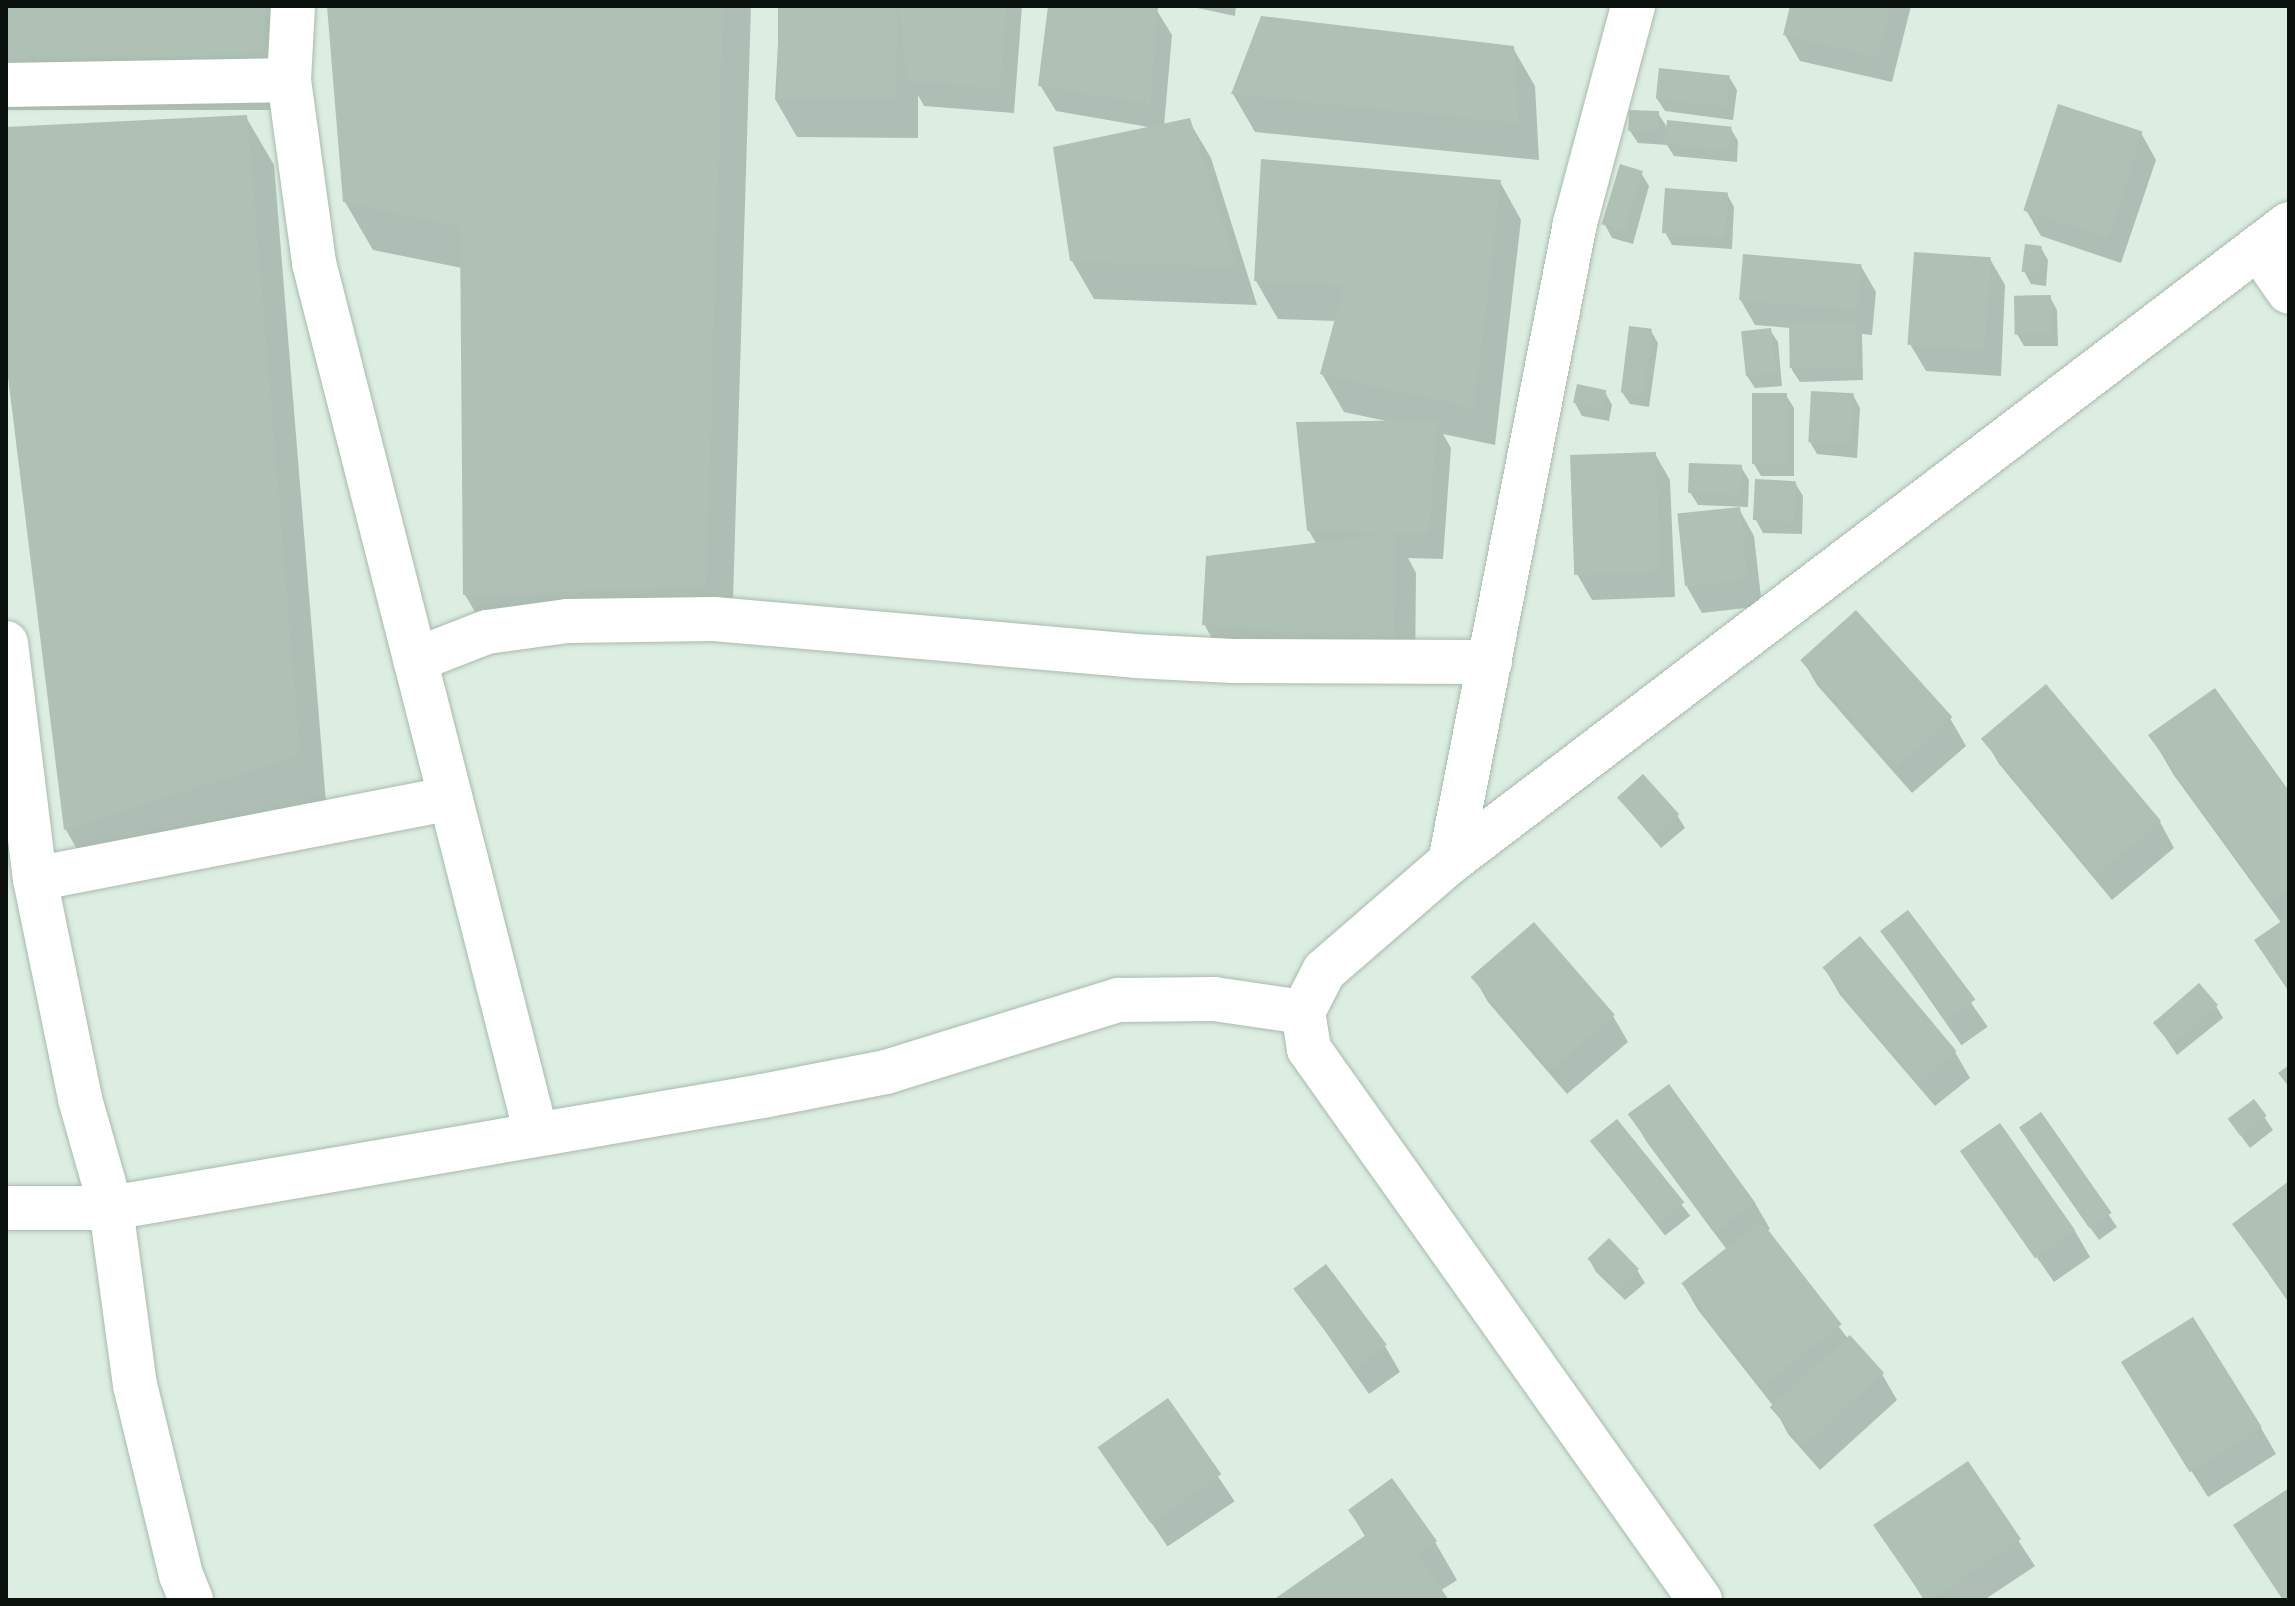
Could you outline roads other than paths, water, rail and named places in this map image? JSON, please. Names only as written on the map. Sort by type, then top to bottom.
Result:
[{"type":"street","points":[[293,6],[289,80],[314,263],[536,1133]]},
{"type":"street","points":[[1450,862],[1575,223],[1633,6]]},
{"type":"street","points":[[6,85],[289,80]]},
{"type":"street","points":[[1700,1600],[1309,1049],[1303,1012],[1324,971],[1450,862],[2274,236],[2289,292]]},
{"type":"street","points":[[415,660],[487,632],[567,621],[714,619],[1149,657],[1490,662]]},
{"type":"street","points":[[6,644],[35,879],[80,1099],[111,1208],[135,1385],[181,1575],[191,1600]]},
{"type":"street","points":[[35,879],[450,798]]},
{"type":"street","points":[[6,1208],[111,1208],[886,1072],[1119,1000],[1214,999],[1303,1012]]}]
